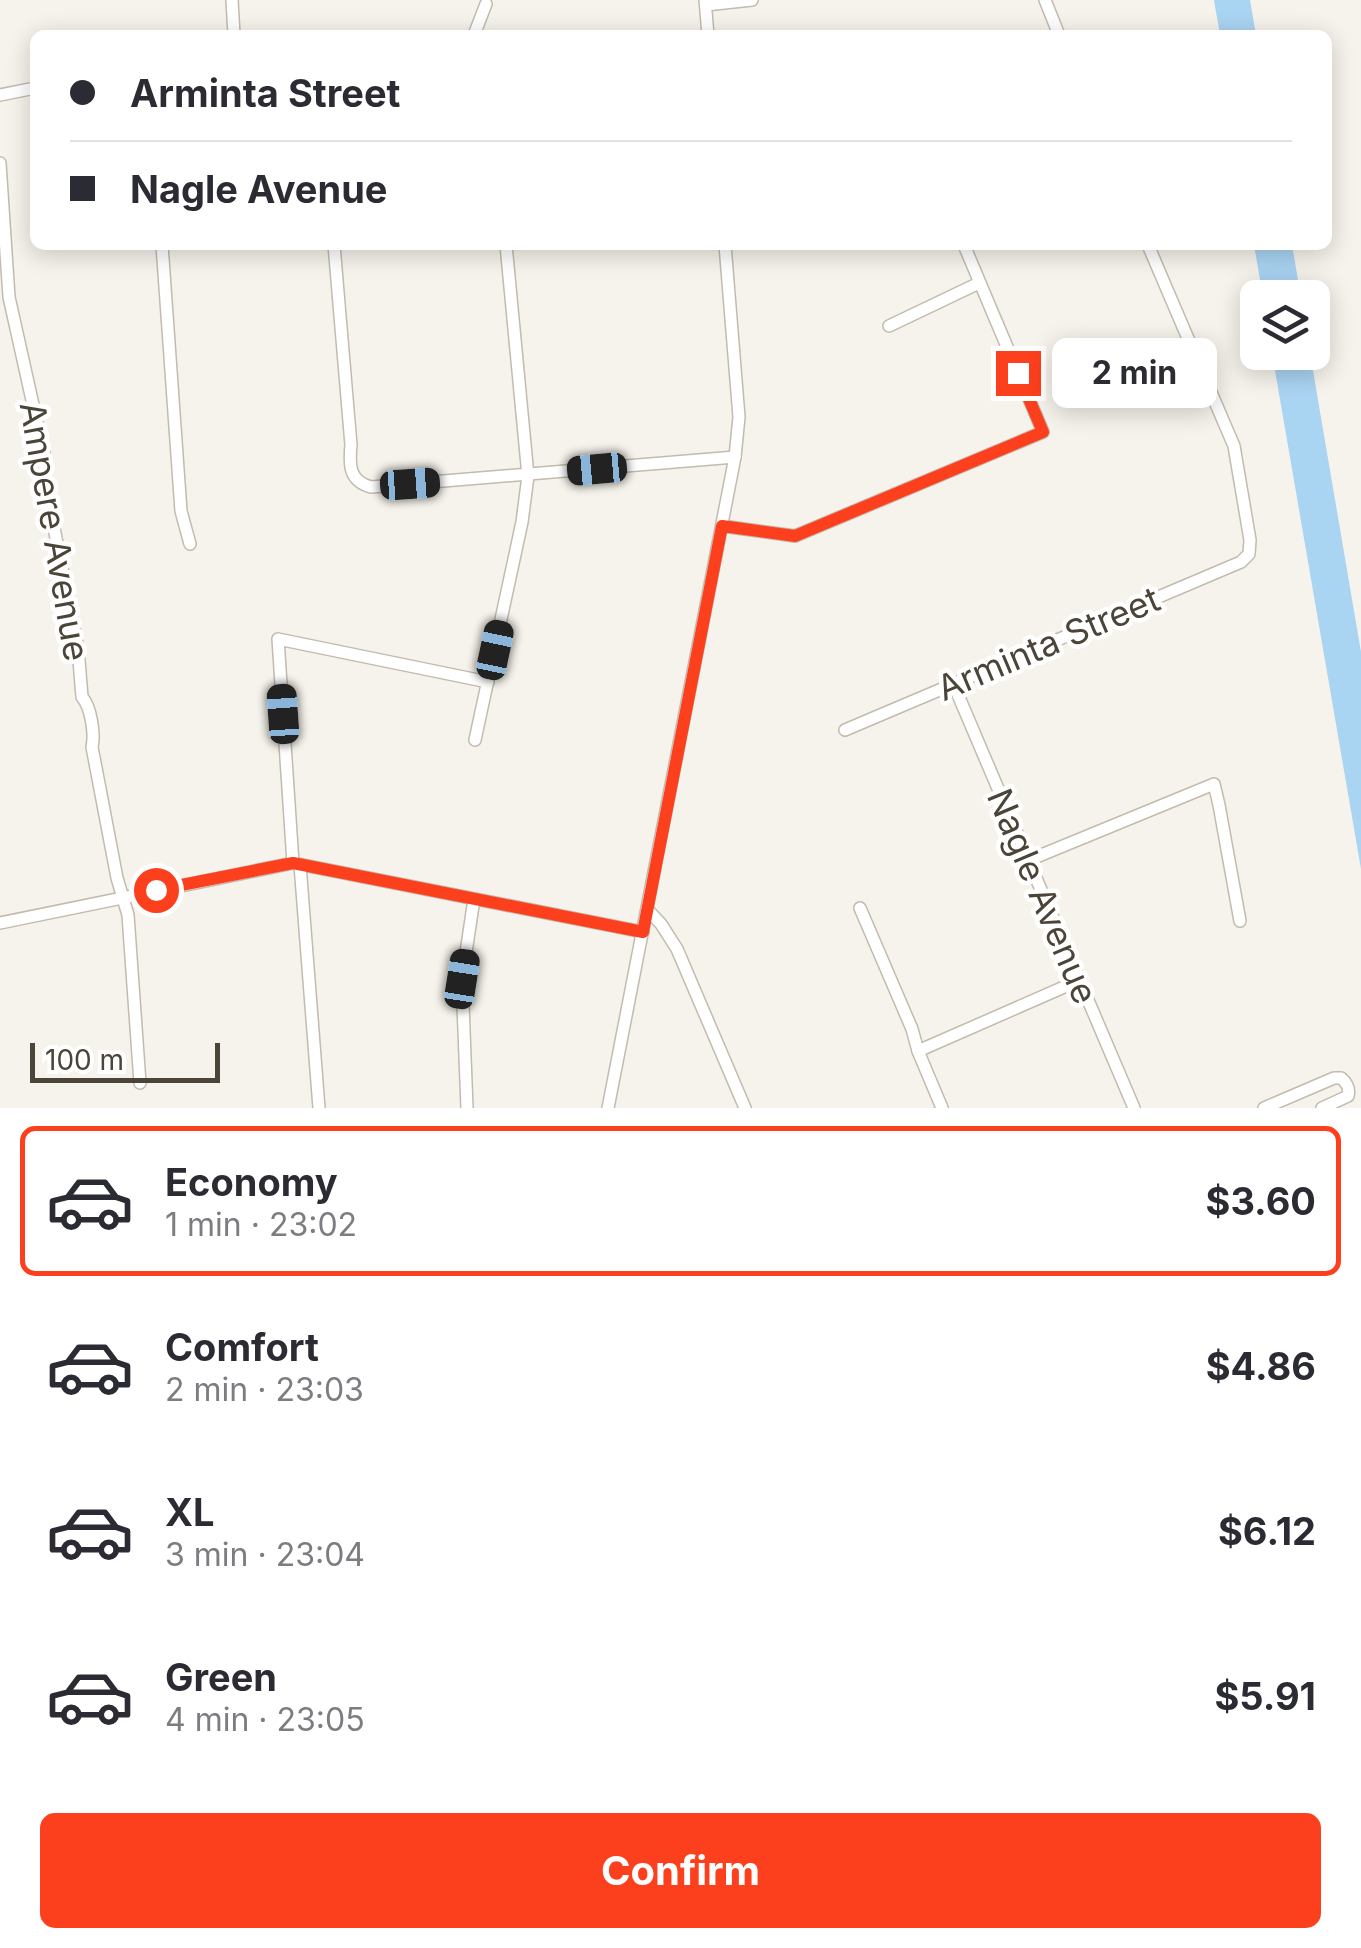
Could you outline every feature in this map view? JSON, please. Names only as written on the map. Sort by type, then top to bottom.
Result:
[{"type":"street","points":[[232,0],[234,30]]},
{"type":"street","points":[[708,30],[706,2],[752,0]]},
{"type":"street","points":[[1044,0],[1058,30]]},
{"type":"street","points":[[476,30],[486,4]]},
{"type":"street","points":[[0,95],[30,89]]},
{"type":"street","name":"Ampere Avenue","points":[[0,163],[9,297],[46,463],[43,474],[78,648],[82,697],[87,702],[92,747],[128,915],[140,1083]]},
{"type":"street","points":[[162,250],[181,511],[190,544]]},
{"type":"street","points":[[334,250],[351,445],[349,464],[360,484],[371,487],[528,476],[735,456]]},
{"type":"street","points":[[475,740],[522,522],[528,476],[506,250]]},
{"type":"street","points":[[608,1108],[735,456],[740,417],[726,250]]},
{"type":"street","points":[[722,526],[795,536],[1043,432],[966,250]]},
{"type":"street","name":"Arminta Street","points":[[846,730],[1240,562],[1249,554],[1234,446],[1150,250]]},
{"type":"street","points":[[890,326],[979,283]]},
{"type":"street","points":[[319,1108],[278,639],[488,682]]},
{"type":"street","name":"Nagle Avenue","points":[[953,683],[1134,1108]]},
{"type":"street","points":[[1029,860],[1214,784],[1240,921]]},
{"type":"street","points":[[0,923],[296,864],[643,932]]},
{"type":"street","points":[[467,1108],[462,979],[474,899]]},
{"type":"street","points":[[860,908],[942,1108]]},
{"type":"street","points":[[648,909],[677,949],[745,1108]]},
{"type":"street","points":[[918,1051],[1080,980]]},
{"type":"street","points":[[1264,1108],[1341,1078],[1349,1090],[1348,1096],[1322,1108]]},
{"type":"water","points":[[1214,0],[1250,0],[1255,30],[1219,30]]},
{"type":"water","points":[[1255,250],[1293,250],[1298,280],[1260,280]]},
{"type":"water","points":[[1275,370],[1313,370],[1361,652],[1361,869]]},
{"type":"route","points":[[156,890],[293,863],[643,932],[722,526],[795,536],[1043,432],[1018,373]]}]
